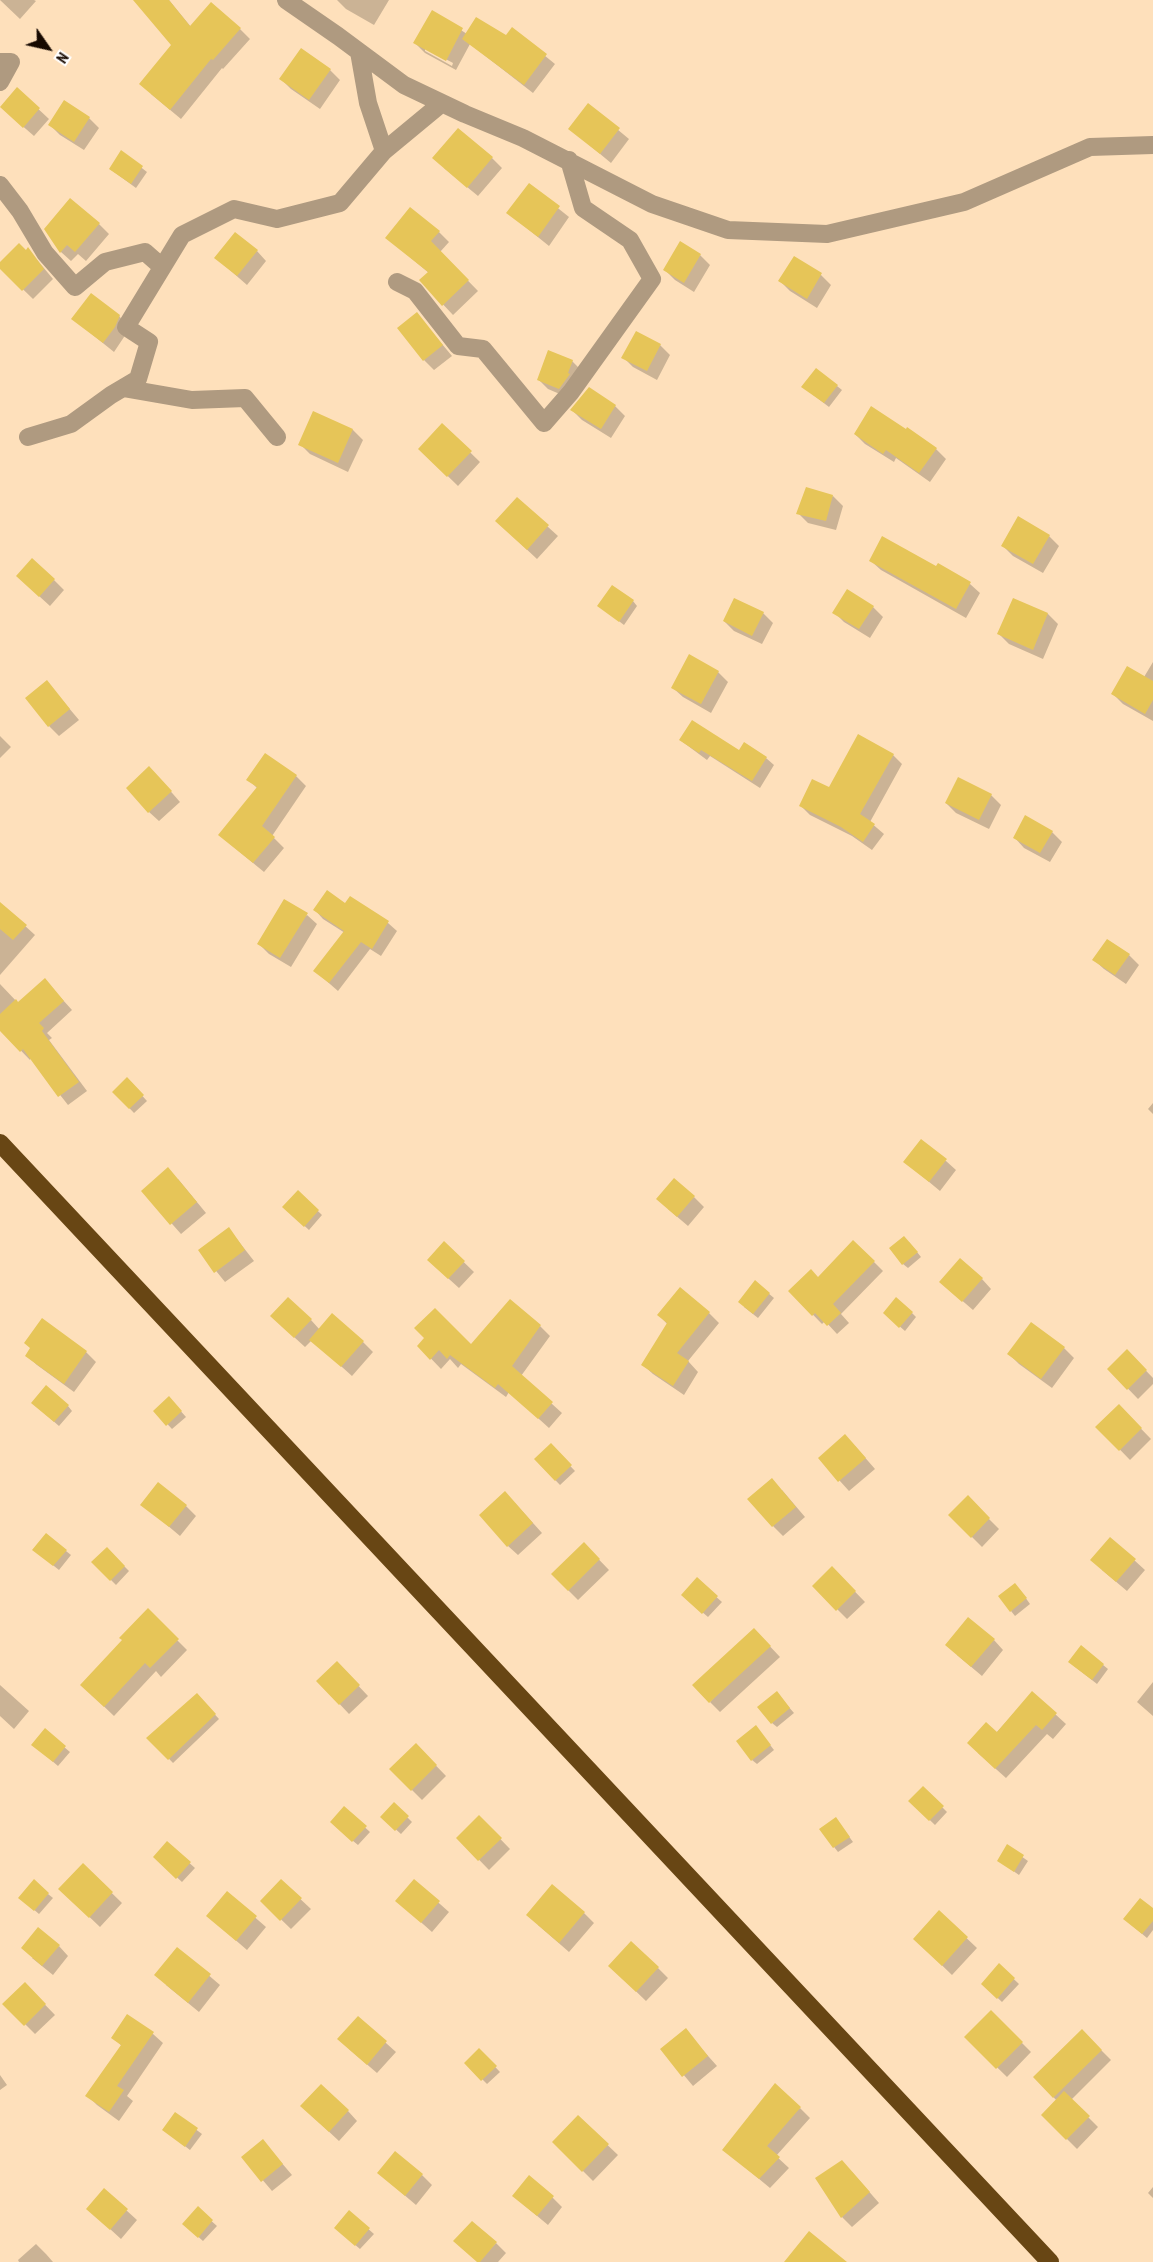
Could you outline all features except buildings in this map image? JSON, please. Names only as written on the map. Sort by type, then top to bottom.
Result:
[{"type":"highway","points":[[0,1143],[1050,2262]]},
{"type":"street","points":[[285,0],[404,86],[523,138],[652,204],[728,230],[827,234],[964,202],[1090,147],[1153,144]]},
{"type":"street","points":[[359,52],[368,103],[384,151]]},
{"type":"street","points":[[0,62],[11,62],[0,82]]},
{"type":"street","points":[[28,437],[71,424],[138,379],[149,342],[126,327],[182,235],[234,209],[277,219],[340,203],[384,151],[442,103]]},
{"type":"street","points":[[397,282],[415,291],[458,346],[483,349],[544,423],[571,392],[652,279],[630,240],[583,208],[569,160]]},
{"type":"street","points":[[0,185],[20,211],[45,252],[75,287],[105,262],[145,252],[162,267]]},
{"type":"street","points":[[123,388],[192,400],[245,398],[277,437]]}]
